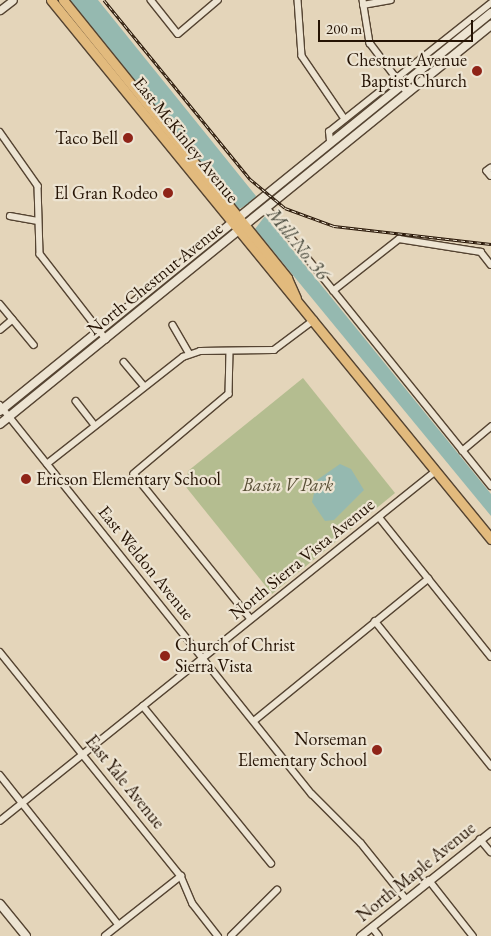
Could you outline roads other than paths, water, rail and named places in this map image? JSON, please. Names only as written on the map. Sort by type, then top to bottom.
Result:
[{"type":"main road","name":"East McKinley Avenue","points":[[51,0],[134,103],[243,222]]},
{"type":"main road","name":"East McKinley Avenue","points":[[63,0],[243,222],[296,298],[491,539]]},
{"type":"main road","name":"North Chestnut Avenue","points":[[0,424],[124,325],[243,222],[255,206],[330,141],[491,14]]},
{"type":"main road","name":"North Chestnut Avenue","points":[[1,408],[163,280],[243,222],[264,211],[491,25]]},
{"type":"main road","points":[[134,103],[141,104],[196,165]]},
{"type":"main road","points":[[340,147],[339,140],[356,121]]},
{"type":"main road","points":[[264,211],[271,192]]},
{"type":"main road","points":[[124,325],[160,289],[163,280]]},
{"type":"main road","points":[[0,904],[26,936]]},
{"type":"street","points":[[0,10],[13,0]]},
{"type":"street","points":[[151,0],[178,34],[218,0]]},
{"type":"street","points":[[298,0],[302,56],[345,119]]},
{"type":"street","points":[[391,0],[363,2],[370,43],[407,92]]},
{"type":"street","points":[[330,141],[329,132],[491,2]]},
{"type":"street","points":[[0,132],[33,176],[40,198],[36,242],[43,260],[106,339]]},
{"type":"street","points":[[264,211],[333,291],[491,486]]},
{"type":"street","points":[[10,216],[38,221]]},
{"type":"street","points":[[333,291],[399,239],[481,252],[491,264]]},
{"type":"street","points":[[0,304],[34,345]]},
{"type":"street","points":[[0,330],[12,320]]},
{"type":"street","points":[[47,464],[144,386],[189,353],[274,350],[314,320]]},
{"type":"street","points":[[173,325],[189,353]]},
{"type":"street","points":[[230,351],[229,394],[134,474],[251,619]]},
{"type":"street","points":[[124,362],[144,386]]},
{"type":"street","points":[[76,401],[95,425]]},
{"type":"street","name":"East Weldon Avenue","points":[[1,408],[254,721],[406,899]]},
{"type":"street","points":[[462,451],[491,427]]},
{"type":"street","name":"North Sierra Vista Avenue","points":[[0,822],[436,471]]},
{"type":"street","points":[[379,517],[491,657]]},
{"type":"street","points":[[254,721],[428,579]]},
{"type":"street","points":[[375,621],[491,766]]},
{"type":"street","name":"East Yale Avenue","points":[[0,652],[181,876],[193,904],[218,936]]},
{"type":"street","points":[[143,706],[272,863]]},
{"type":"street","points":[[0,775],[119,924]]},
{"type":"street","name":"North Maple Avenue","points":[[360,936],[491,831]]},
{"type":"street","points":[[480,839],[491,852]]},
{"type":"street","points":[[105,936],[181,876]]},
{"type":"street","points":[[429,880],[473,936]]},
{"type":"street","points":[[231,936],[277,890]]},
{"type":"street","points":[[372,927],[379,936]]},
{"type":"water","points":[[70,0],[98,0],[256,196],[253,202],[239,209]]},
{"type":"water","points":[[265,216],[491,494],[491,516],[255,229]]},
{"type":"water","points":[[340,464],[351,469],[364,490],[334,520],[325,521],[312,502],[317,480]]},
{"type":"railway","points":[[104,0],[250,179],[285,208],[334,226],[491,244]]},
{"type":"place","name":"Chestnut Avenue Baptist Church","points":[[477,71]]},
{"type":"place","name":"Taco Bell","points":[[128,138]]},
{"type":"place","name":"El Gran Rodeo","points":[[168,193]]},
{"type":"place","name":"Ericson Elementary School","points":[[26,479]]},
{"type":"place","name":"Church of Christ Sierra Vista","points":[[165,656]]},
{"type":"place","name":"Norseman Elementary School","points":[[377,750]]},
{"type":"water label","name":"Mill No. 36","points":[[298,244]]},
{"type":"park label","name":"Basin V Park","points":[[288,485]]}]
